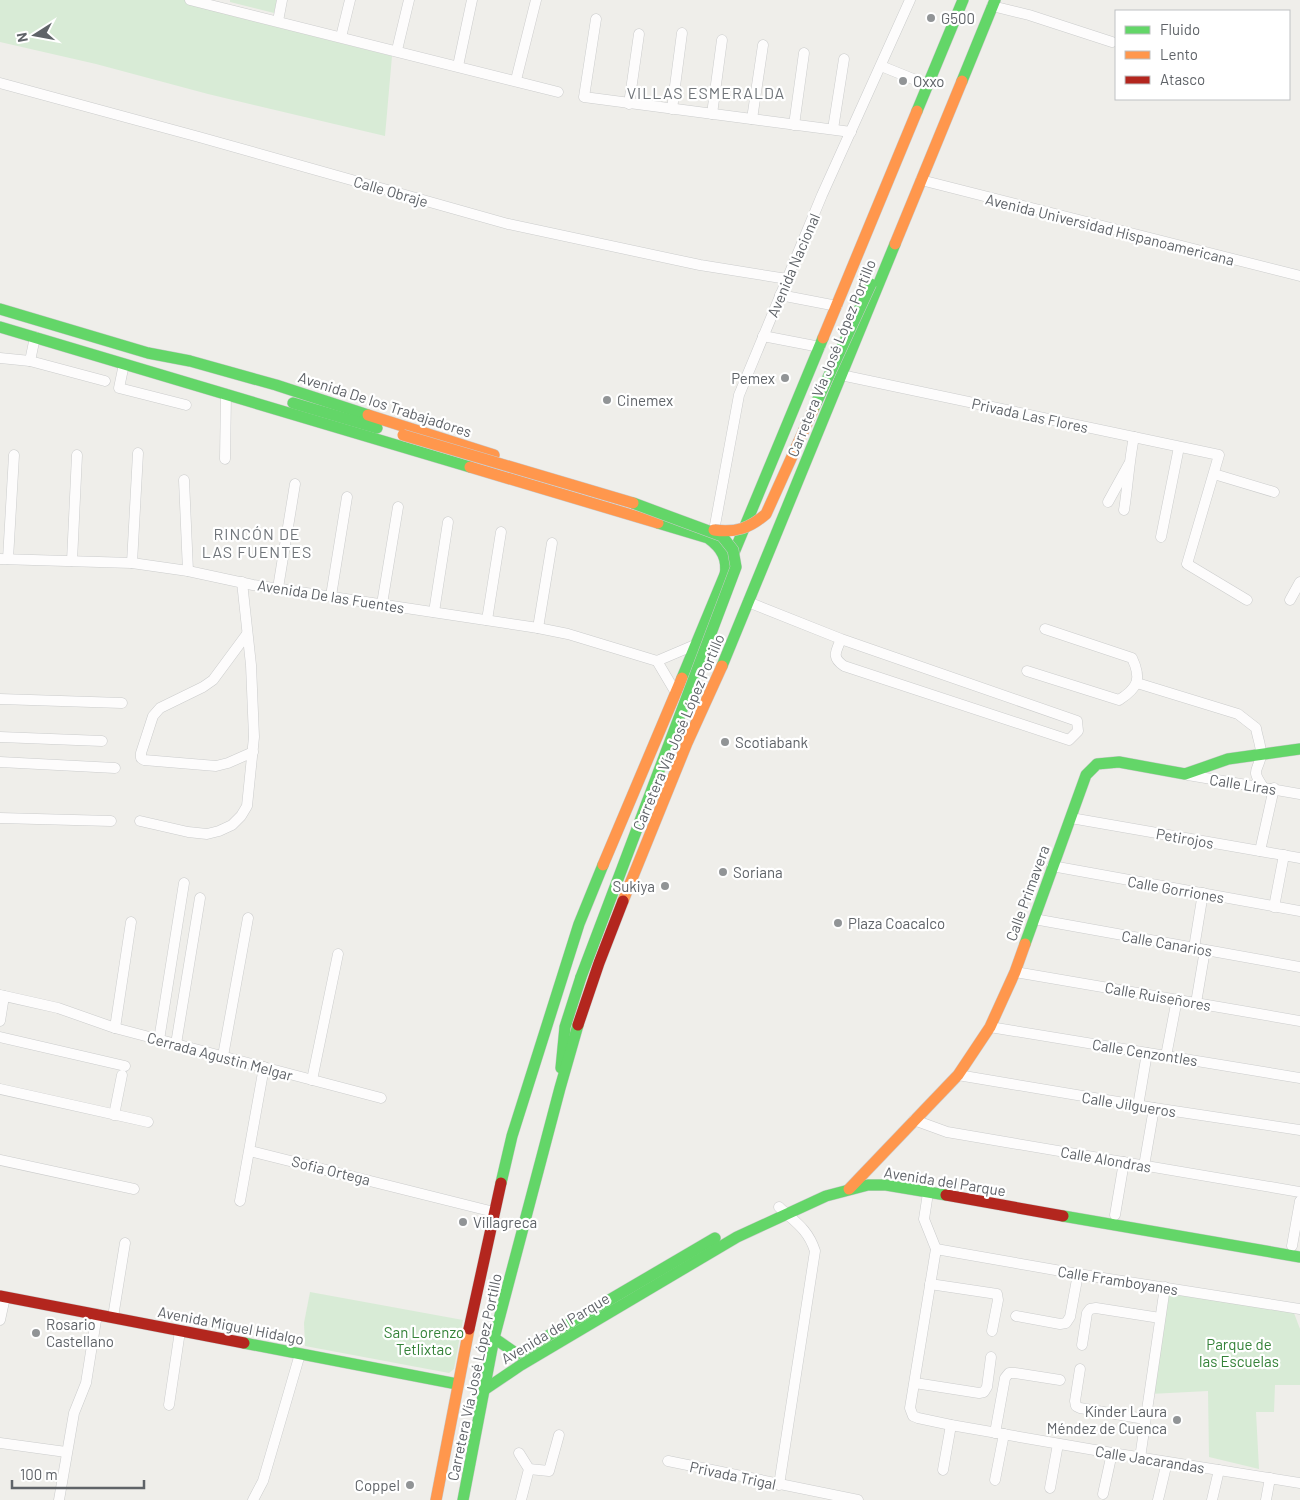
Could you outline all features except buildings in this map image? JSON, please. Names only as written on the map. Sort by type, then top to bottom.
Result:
[{"type":"main road","name":"Carretera Vía José López Portillo","points":[[436,1500],[457,1384],[512,1136],[579,924],[697,644],[963,0]]},
{"type":"main road","name":"Carretera Vía José López Portillo","points":[[463,1500],[494,1338],[560,1088],[600,962],[624,897],[652,833],[687,742],[725,658],[994,3]]},
{"type":"main road","points":[[388,442],[452,456],[712,530],[728,533],[742,531],[756,524],[766,514],[773,502],[871,284],[908,212]]},
{"type":"main road","name":"Avenida De los Trabajadores","points":[[0,309],[148,353],[190,361],[276,385],[716,525],[729,526],[739,522],[753,508]]},
{"type":"main road","points":[[0,327],[708,538],[722,550],[726,560],[726,570],[723,579]]},
{"type":"main road","points":[[148,353],[185,372],[639,505],[716,533],[724,537],[731,544],[737,560],[735,574],[581,977],[565,1028],[560,1088]]},
{"type":"main road","name":"Calle Primavera","points":[[849,1189],[958,1075],[990,1027],[1015,972],[1086,775],[1098,764],[1119,762],[1185,774],[1228,759],[1300,748]]},
{"type":"main road","name":"Avenida del Parque","points":[[484,1390],[823,1186],[860,1176],[887,1175],[1115,1215],[1297,1254]]},
{"type":"main road","name":"Avenida del Parque","points":[[494,1338],[517,1354],[732,1228],[826,1196],[868,1185],[886,1185],[1297,1254]]},
{"type":"main road","name":"Avenida Miguel Hidalgo","points":[[3,1297],[457,1384]]},
{"type":"street","points":[[190,0],[397,50],[558,92]]},
{"type":"street","points":[[278,21],[282,0]]},
{"type":"street","points":[[341,37],[350,0]]},
{"type":"street","points":[[397,50],[409,0]]},
{"type":"street","points":[[458,66],[472,0]]},
{"type":"street","points":[[516,80],[536,0]]},
{"type":"street","name":"Avenida Nacional","points":[[712,541],[739,395],[822,195],[910,0]]},
{"type":"street","points":[[994,3],[1112,42]]},
{"type":"street","points":[[596,20],[584,98],[851,132]]},
{"type":"street","points":[[672,109],[682,33]]},
{"type":"street","points":[[628,104],[639,34]]},
{"type":"street","points":[[712,114],[722,40]]},
{"type":"street","points":[[752,119],[763,45]]},
{"type":"street","points":[[794,125],[804,53]]},
{"type":"street","points":[[834,129],[844,59]]},
{"type":"street","points":[[881,66],[928,85]]},
{"type":"street","name":"Calle Obraje","points":[[0,83],[508,224],[700,264],[787,279]]},
{"type":"street","name":"Avenida Universidad Hispanoamericana","points":[[921,180],[1300,276]]},
{"type":"street","points":[[780,295],[837,306]]},
{"type":"street","points":[[763,336],[820,346]]},
{"type":"street","points":[[30,361],[34,337]]},
{"type":"street","points":[[0,358],[30,361],[105,382]]},
{"type":"street","points":[[124,364],[119,388],[186,404]]},
{"type":"street","name":"Privada Las Flores","points":[[841,375],[1219,455],[1214,474]]},
{"type":"street","points":[[224,459],[226,394]]},
{"type":"street","points":[[1124,510],[1134,437]]},
{"type":"street","points":[[1160,537],[1179,447]]},
{"type":"street","points":[[132,563],[138,453]]},
{"type":"street","points":[[4,559],[14,455]]},
{"type":"street","points":[[72,561],[77,455]]},
{"type":"street","points":[[1108,502],[1129,464]]},
{"type":"street","points":[[1247,600],[1187,564],[1214,474],[1274,492]]},
{"type":"street","points":[[184,480],[188,571]]},
{"type":"street","points":[[278,588],[295,484]]},
{"type":"street","points":[[331,596],[347,497]]},
{"type":"street","points":[[382,604],[398,507]]},
{"type":"street","points":[[434,612],[448,522]]},
{"type":"street","points":[[487,620],[501,532]]},
{"type":"street","points":[[538,628],[552,543]]},
{"type":"street","name":"Avenida De las Fuentes","points":[[4,559],[132,563],[188,571],[278,588],[538,628],[568,634],[657,661]]},
{"type":"street","points":[[140,821],[188,832],[207,834],[220,831],[232,824],[241,816],[247,806],[254,737],[242,582]]},
{"type":"street","points":[[1290,600],[1300,582]]},
{"type":"street","points":[[748,602],[841,639],[1077,721],[1078,731],[1069,740],[844,666],[837,661],[835,654],[841,639]]},
{"type":"street","points":[[1027,671],[1119,700],[1130,693],[1137,683],[1136,667],[1132,658],[1045,629]]},
{"type":"street","points":[[247,634],[213,680],[203,687],[160,708],[153,716],[141,758],[144,760],[216,766],[228,764],[253,752]]},
{"type":"street","points":[[676,693],[657,661],[697,644]]},
{"type":"street","points":[[1137,683],[1238,714],[1256,728],[1261,755],[1256,766],[1256,777],[1263,787]]},
{"type":"street","points":[[0,699],[122,703]]},
{"type":"street","points":[[0,737],[102,741]]},
{"type":"street","points":[[0,762],[115,768]]},
{"type":"street","name":"Calle Liras","points":[[1185,774],[1300,794]]},
{"type":"street","points":[[1260,851],[1274,788]]},
{"type":"street","points":[[0,818],[111,821]]},
{"type":"street","name":"Petirojos","points":[[1071,818],[1300,858]]},
{"type":"street","points":[[1274,907],[1284,855]]},
{"type":"street","name":"Calle Gorriones","points":[[1052,866],[1300,911]]},
{"type":"street","points":[[160,1040],[184,884]]},
{"type":"street","points":[[1196,1003],[1203,893]]},
{"type":"street","points":[[176,1044],[200,898]]},
{"type":"street","points":[[223,1056],[248,918]]},
{"type":"street","name":"Calle Canarios","points":[[1034,919],[1300,967]]},
{"type":"street","points":[[114,1028],[131,922]]},
{"type":"street","name":"Cerrada Agustin Melgar","points":[[2,996],[58,1008],[114,1028],[312,1080],[338,954]]},
{"type":"street","name":"Calle Ruiseñores","points":[[1015,972],[1300,1020]]},
{"type":"street","points":[[0,1021],[2,996]]},
{"type":"street","points":[[1166,1056],[1177,1000]]},
{"type":"street","name":"Calle Cenzontles","points":[[990,1027],[1300,1078]]},
{"type":"street","points":[[0,1037],[123,1071],[114,1114]]},
{"type":"street","points":[[1138,1106],[1147,1053]]},
{"type":"street","points":[[240,1201],[264,1067]]},
{"type":"street","name":"Calle Jilgueros","points":[[958,1075],[1138,1106],[1300,1130]]},
{"type":"street","points":[[312,1080],[381,1098]]},
{"type":"street","points":[[0,1089],[148,1122]]},
{"type":"street","points":[[1144,1166],[1154,1108]]},
{"type":"street","name":"Calle Alondras","points":[[914,1120],[947,1132],[1300,1192]]},
{"type":"street","name":"Sofia Ortega","points":[[250,1151],[494,1212]]},
{"type":"street","points":[[0,1160],[134,1189]]},
{"type":"street","points":[[1115,1215],[1124,1162]]},
{"type":"street","points":[[928,1192],[924,1219],[936,1249],[915,1383],[979,1393],[984,1392],[987,1387],[991,1357]]},
{"type":"street","points":[[1297,1254],[1300,1201]]},
{"type":"street","points":[[779,1485],[815,1251],[811,1238],[783,1210]]},
{"type":"street","points":[[112,1317],[125,1243]]},
{"type":"street","name":"Calle Framboyanes","points":[[936,1249],[1300,1310]]},
{"type":"street","points":[[1016,1316],[1060,1324],[1066,1323],[1070,1317],[1078,1274]]},
{"type":"street","points":[[930,1284],[997,1294],[998,1300],[992,1331]]},
{"type":"street","points":[[1140,1458],[1164,1287]]},
{"type":"street","points":[[0,1320],[3,1297]]},
{"type":"street","points":[[1082,1345],[1087,1313],[1090,1309],[1096,1308],[1160,1318]]},
{"type":"street","points":[[59,1500],[74,1413],[86,1383],[97,1314]]},
{"type":"street","points":[[170,1405],[180,1331]]},
{"type":"street","points":[[253,1500],[263,1482],[300,1354]]},
{"type":"street","points":[[1080,1369],[1075,1400],[1076,1406],[1145,1419]]},
{"type":"street","points":[[995,1480],[1005,1378],[1008,1374],[1015,1373],[1060,1380]]},
{"type":"street","name":"Calle Jacarandas","points":[[915,1383],[910,1408],[913,1416],[918,1418],[1140,1458],[1300,1483]]},
{"type":"street","points":[[943,1470],[951,1425]]},
{"type":"street","points":[[529,1469],[549,1471],[559,1435]]},
{"type":"street","points":[[0,1443],[66,1452]]},
{"type":"street","points":[[1050,1488],[1058,1444]]},
{"type":"street","points":[[519,1452],[529,1469],[521,1500]]},
{"type":"street","points":[[1104,1494],[1112,1453]]},
{"type":"street","name":"Privada Trigal","points":[[668,1462],[858,1500]]},
{"type":"street","points":[[1158,1500],[1167,1462]]},
{"type":"street","points":[[1212,1500],[1219,1470]]},
{"type":"street","points":[[1266,1500],[1270,1478]]},
{"type":"green space","points":[[0,0],[194,0],[226,8],[225,14],[392,56],[385,136],[0,42]]},
{"type":"green space","points":[[230,0],[277,0],[274,13],[230,2]]},
{"type":"green space","name":"Parque de las Escuelas","points":[[1165,1287],[1294,1313],[1300,1329],[1300,1385],[1275,1385],[1274,1412],[1256,1412],[1259,1469],[1209,1457],[1208,1391],[1150,1394]]},
{"type":"green space","name":"San Lorenzo Tetlixtac","points":[[310,1292],[463,1320],[454,1369],[449,1373],[305,1346],[304,1323]]},
{"type":"traffic: fast","points":[[917,111],[963,0]]},
{"type":"traffic: fast","points":[[962,81],[995,0]]},
{"type":"traffic: fast","points":[[722,666],[895,244]]},
{"type":"traffic: fast","points":[[813,410],[871,284]]},
{"type":"traffic: fast","points":[[0,309],[148,353],[190,361],[276,385],[368,415]]},
{"type":"traffic: fast","points":[[0,327],[470,467]]},
{"type":"traffic: fast","points":[[682,678],[823,338]]},
{"type":"traffic: fast","points":[[293,403],[377,428]]},
{"type":"traffic: fast","points":[[581,977],[736,567],[733,550],[722,536],[633,503]]},
{"type":"traffic: fast","points":[[658,523],[708,538],[723,554],[726,564],[725,576]]},
{"type":"traffic: fast","points":[[1025,944],[1086,775],[1097,764],[1119,762],[1185,774],[1228,759],[1300,749]]},
{"type":"traffic: fast","points":[[501,1183],[512,1136],[579,924],[603,865]]},
{"type":"traffic: fast","points":[[561,1068],[565,1027],[581,977]]},
{"type":"traffic: fast","points":[[463,1500],[494,1338],[578,1025]]},
{"type":"traffic: fast","points":[[484,1390],[521,1365],[737,1237],[826,1196],[868,1185],[886,1185],[946,1195]]},
{"type":"traffic: fast","points":[[1063,1216],[1300,1257]]},
{"type":"traffic: fast","points":[[494,1338],[517,1354],[715,1238]]},
{"type":"traffic: fast","points":[[244,1343],[457,1384]]},
{"type":"traffic: slow","points":[[895,244],[962,81]]},
{"type":"traffic: slow","points":[[823,338],[917,111]]},
{"type":"traffic: slow","points":[[714,530],[736,530],[754,523],[766,514],[813,410]]},
{"type":"traffic: slow","points":[[368,415],[494,455]]},
{"type":"traffic: slow","points":[[403,435],[633,503]]},
{"type":"traffic: slow","points":[[470,467],[658,523]]},
{"type":"traffic: slow","points":[[623,901],[687,743],[722,666]]},
{"type":"traffic: slow","points":[[603,865],[682,678]]},
{"type":"traffic: slow","points":[[849,1189],[958,1075],[990,1027],[1015,972],[1025,944]]},
{"type":"traffic: slow","points":[[436,1500],[469,1329]]},
{"type":"traffic: jam","points":[[578,1025],[623,901]]},
{"type":"traffic: jam","points":[[469,1329],[501,1183]]},
{"type":"traffic: jam","points":[[946,1195],[1063,1216]]},
{"type":"traffic: jam","points":[[0,1296],[244,1343]]},
{"type":"place","name":"G500","points":[[931,18]]},
{"type":"place","name":"Oxxo","points":[[903,81]]},
{"type":"place","name":"Pemex","points":[[785,378]]},
{"type":"place","name":"Cinemex","points":[[607,400]]},
{"type":"place","name":"Scotiabank","points":[[725,742]]},
{"type":"place","name":"Soriana","points":[[723,872]]},
{"type":"place","name":"Sukiya","points":[[665,886]]},
{"type":"place","name":"Plaza Coacalco","points":[[838,923]]},
{"type":"place","name":"Villagreca","points":[[463,1222]]},
{"type":"place","name":"Rosario Castellano","points":[[36,1333]]},
{"type":"place","name":"Kínder Laura Méndez de Cuenca","points":[[1177,1420]]},
{"type":"place","name":"Coppel","points":[[410,1485]]},
{"type":"district","name":"VILLAS ESMERALDA","points":[[706,92]]},
{"type":"district","name":"RINCÓN DE LAS FUENTES","points":[[257,542]]}]
